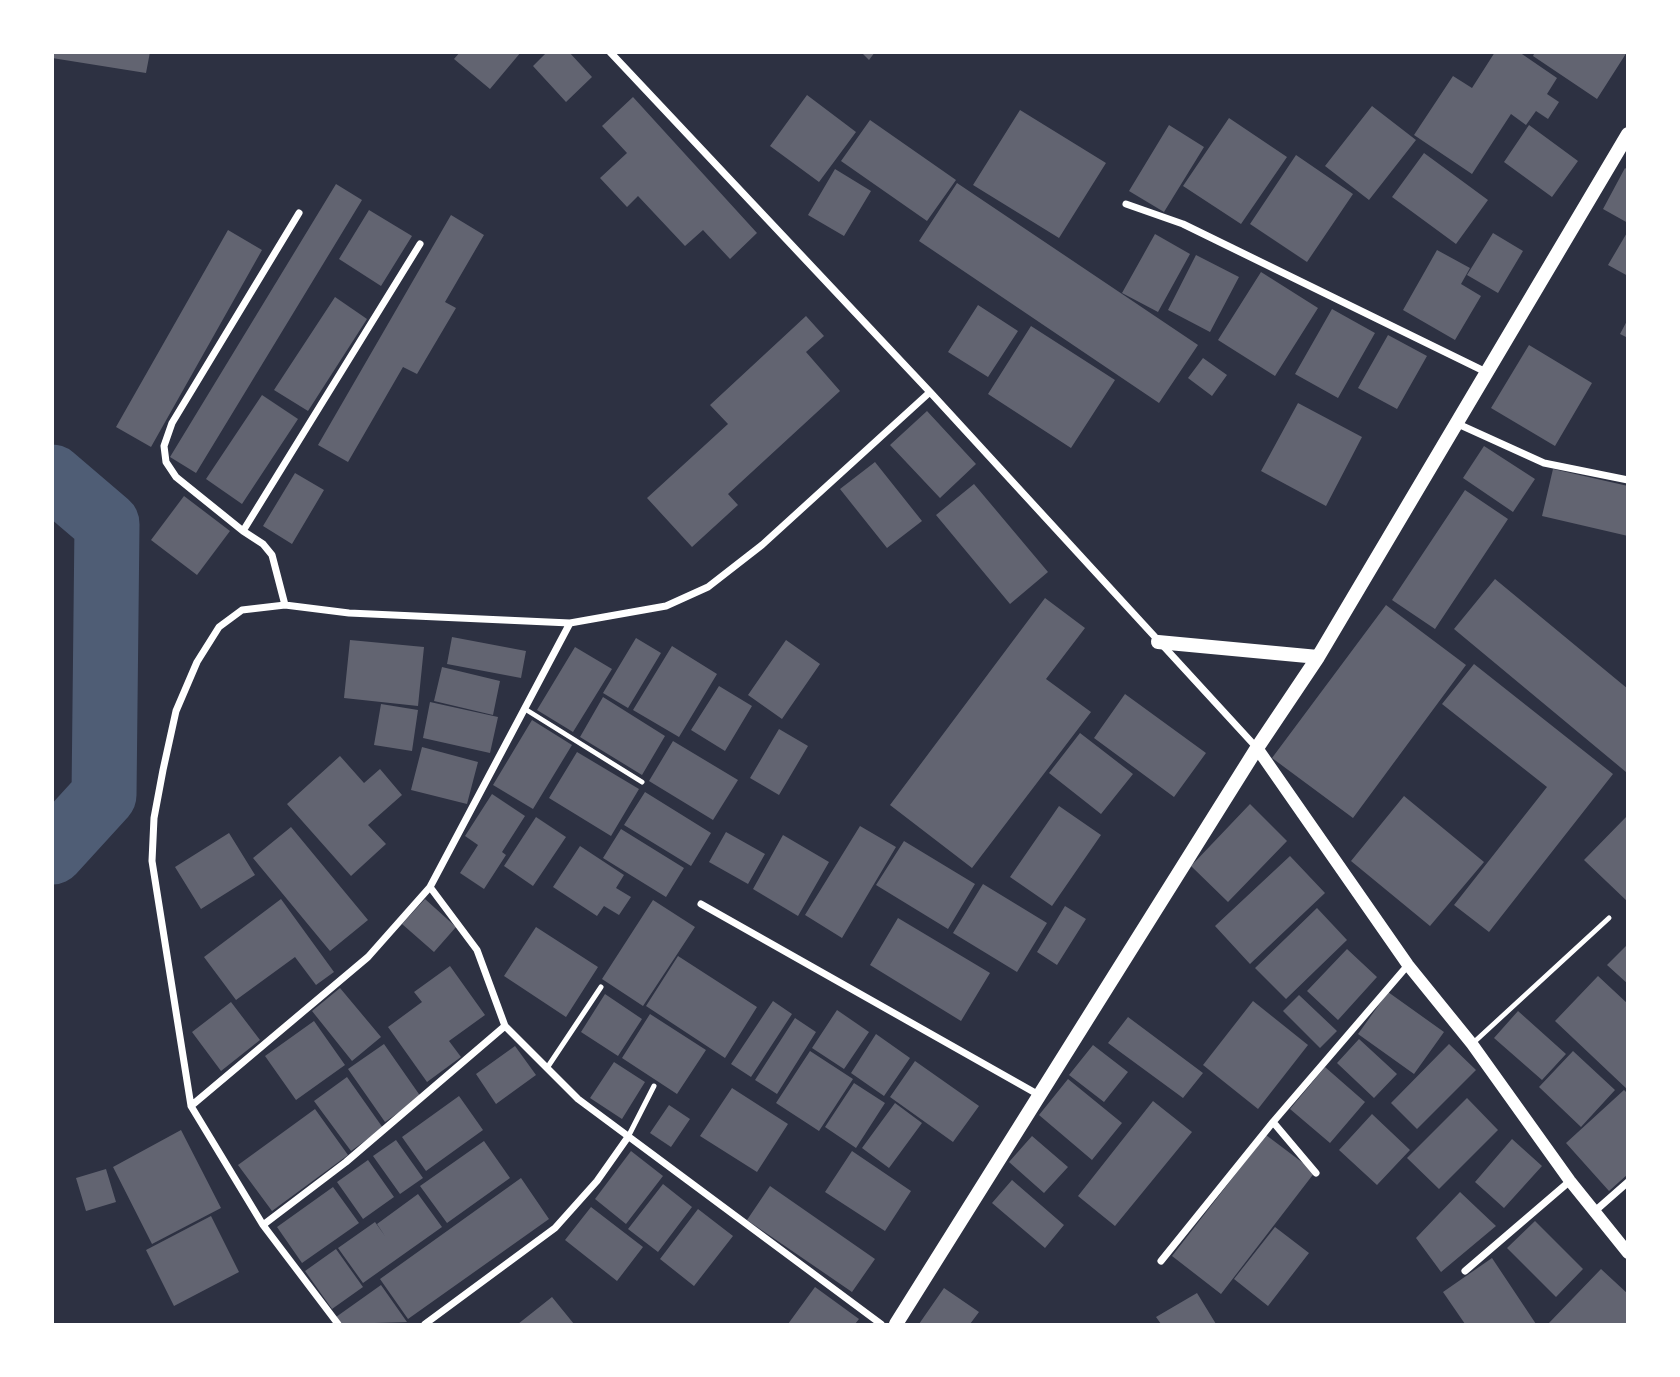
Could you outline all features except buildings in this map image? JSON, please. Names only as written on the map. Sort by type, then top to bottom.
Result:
[{"type":"main road","points":[[896,1325],[1257,748],[1318,657],[1628,134]]},
{"type":"main road","points":[[1158,642],[1318,657]]},
{"type":"street","points":[[610,52],[930,392],[1257,748],[1408,965],[1472,1044],[1570,1181],[1628,1253]]},
{"type":"street","points":[[1126,204],[1183,224],[1488,373]]},
{"type":"street","points":[[285,605],[272,555],[263,544],[176,477],[166,462],[164,446],[172,423],[299,213]]},
{"type":"street","points":[[243,531],[420,244]]},
{"type":"street","points":[[338,1325],[263,1225],[191,1106],[152,861],[154,818],[176,711],[197,662],[219,628],[243,610],[285,605],[349,613],[570,623],[666,606],[708,587],[762,545],[930,392]]},
{"type":"street","points":[[1458,424],[1544,463],[1628,480]]},
{"type":"street","points":[[191,1106],[368,957],[430,887],[570,623]]},
{"type":"street","points":[[430,887],[477,950],[505,1026],[578,1099],[881,1325]]},
{"type":"street","points":[[701,904],[1040,1095]]},
{"type":"street","points":[[1161,1261],[1273,1122],[1408,965]]},
{"type":"street","points":[[263,1225],[346,1162],[505,1026]]},
{"type":"street","points":[[1273,1122],[1316,1173]]},
{"type":"street","points":[[425,1325],[555,1228],[597,1181],[628,1137]]},
{"type":"street","points":[[1465,1271],[1570,1181]]},
{"type":"street","points":[[1595,1212],[1628,1182]]},
{"type":"lane","points":[[525,709],[642,782]]},
{"type":"lane","points":[[1472,1044],[1609,918]]},
{"type":"lane","points":[[547,1068],[601,987]]},
{"type":"lane","points":[[628,1137],[654,1086]]},
{"type":"waterway","points":[[52,477],[107,524],[104,795],[52,852]]}]
